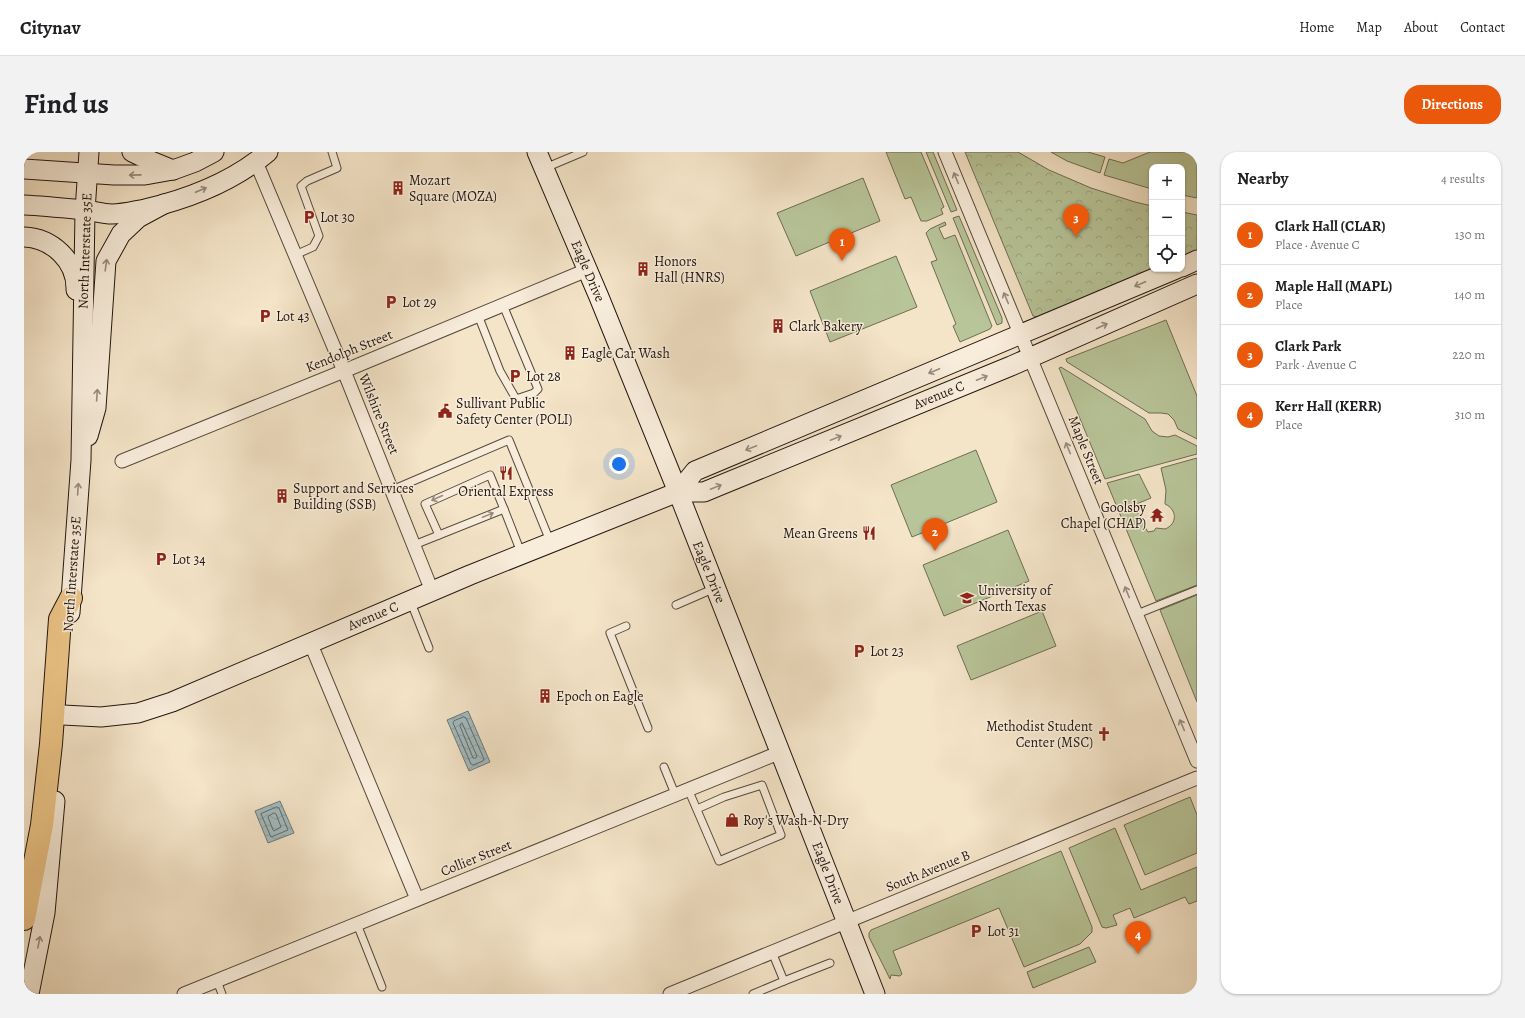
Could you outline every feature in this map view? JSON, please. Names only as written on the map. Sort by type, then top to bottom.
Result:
[{"type":"highway","points":[[24,919],[42,825],[51,744],[60,619],[71,598]]},
{"type":"street","name":"North Interstate 35E","points":[[29,994],[45,914],[63,715],[81,460],[85,210],[89,152]]},
{"type":"street","points":[[132,152],[173,170]]},
{"type":"street","points":[[24,169],[59,170],[88,174],[144,175],[173,170],[195,162],[214,152]]},
{"type":"street","name":"Maple Street","points":[[945,152],[1197,761]]},
{"type":"street","points":[[81,460],[96,408],[106,261],[121,234],[138,218],[164,204],[217,183],[262,157]]},
{"type":"street","name":"Wilshire Street","points":[[262,157],[295,255],[344,371],[432,591]]},
{"type":"street","name":"Eagle Drive","points":[[540,160],[678,492],[876,994]]},
{"type":"street","points":[[24,205],[123,214],[164,204]]},
{"type":"street","points":[[24,237],[29,237],[53,245],[72,267],[76,287],[72,412],[81,460]]},
{"type":"street","points":[[1185,265],[1197,260]]},
{"type":"street","name":"Kendolph Street","points":[[122,461],[587,270]]},
{"type":"street","name":"Avenue C","points":[[678,492],[695,471],[1169,272]]},
{"type":"street","name":"Avenue C","points":[[63,715],[101,717],[138,713],[172,702],[410,600],[678,492],[704,492],[1031,358],[1197,284]]},
{"type":"street","points":[[310,642],[417,899]]},
{"type":"street","name":"Collier Street","points":[[184,994],[781,752]]},
{"type":"street","name":"South Avenue B","points":[[670,994],[1197,778]]},
{"type":"lane","points":[[295,255],[313,247],[319,236],[301,186],[307,181],[337,168],[332,152]]},
{"type":"lane","points":[[540,160],[583,152]]},
{"type":"lane","points":[[478,316],[500,371],[516,399],[525,397],[534,393],[538,389],[503,305]]},
{"type":"lane","points":[[392,490],[509,440],[551,543]]},
{"type":"lane","points":[[439,535],[425,504],[490,475],[522,555]]},
{"type":"lane","points":[[414,546],[504,509]]},
{"type":"lane","points":[[676,605],[716,588]]},
{"type":"lane","points":[[1137,614],[1197,590]]},
{"type":"lane","points":[[410,600],[429,648]]},
{"type":"lane","points":[[626,626],[610,632],[648,728]]},
{"type":"lane","points":[[664,767],[682,792],[697,809],[719,861],[781,835],[762,784],[724,797],[697,809]]},
{"type":"lane","points":[[357,924],[382,987]]},
{"type":"lane","points":[[772,952],[784,981]]},
{"type":"lane","points":[[753,994],[830,963]]},
{"type":"lane","points":[[217,981],[222,994]]},
{"type":"green space","points":[[886,152],[921,152],[944,207],[941,209],[943,214],[927,221],[921,221],[911,197],[905,199]]},
{"type":"green space","points":[[926,152],[933,152],[957,210],[951,212]]},
{"type":"green space","points":[[965,152],[1018,152],[1049,170],[1091,188],[1149,205],[1149,270],[1038,317],[1033,316]]},
{"type":"green space","points":[[1051,152],[1088,152],[1105,157],[1100,173],[1067,161]]},
{"type":"green space","points":[[1150,152],[1197,152],[1197,198],[1185,196],[1185,164],[1149,164],[1149,188],[1104,175],[1109,159],[1123,163]]},
{"type":"green space","points":[[863,178],[880,221],[796,256],[777,213]]},
{"type":"green space","points":[[1185,213],[1197,215],[1197,251],[1185,257]]},
{"type":"green space","points":[[959,216],[1002,318],[1002,323],[997,325],[953,218]]},
{"type":"green space","points":[[945,222],[946,225],[939,228],[944,239],[955,235],[992,326],[990,329],[960,342],[953,326],[956,324],[931,262],[937,260],[926,233],[930,229]]},
{"type":"green space","points":[[896,256],[917,307],[830,342],[810,291]]},
{"type":"green space","points":[[1166,320],[1197,396],[1197,439],[1178,429],[1174,420],[1168,414],[1149,413],[1067,362],[1066,359]]},
{"type":"green space","points":[[1061,367],[1145,419],[1152,431],[1159,436],[1168,437],[1175,435],[1197,446],[1197,454],[1105,479],[1059,368]]},
{"type":"green space","points":[[976,450],[997,502],[912,537],[891,485]]},
{"type":"green space","points":[[1197,458],[1197,585],[1156,601],[1107,483],[1139,474],[1151,498],[1134,505],[1148,532],[1154,531],[1156,528],[1165,529],[1172,524],[1174,520],[1174,513],[1169,506],[1165,504],[1166,490],[1161,468]]},
{"type":"green space","points":[[1008,530],[1029,581],[944,616],[923,565]]},
{"type":"green space","points":[[1197,595],[1197,702],[1160,610]]},
{"type":"green space","points":[[1042,611],[1056,646],[971,680],[957,646]]},
{"type":"green space","points":[[1190,797],[1197,815],[1197,853],[1145,875],[1124,825]]},
{"type":"green space","points":[[1115,828],[1141,890],[1197,867],[1197,901],[1189,904],[1185,897],[1134,918],[1130,908],[1113,915],[1117,925],[1106,928],[1102,927],[1069,848]]},
{"type":"green space","points":[[1061,851],[1092,927],[1092,932],[1080,944],[1024,967],[999,908],[893,951],[902,974],[900,976],[891,975],[890,979],[869,937],[871,930]]},
{"type":"green space","points":[[1089,947],[1096,962],[1033,988],[1027,972]]},
{"type":"water","points":[[468,711],[490,762],[469,771],[447,720]]},
{"type":"water","points":[[280,801],[294,833],[268,843],[255,811]]},
{"type":"place","name":"Mozart Square (MOZA)","points":[[398,188]]},
{"type":"place","name":"Lot 30","points":[[309,217]]},
{"type":"place","name":"Clark Park","points":[[1076,237]]},
{"type":"place","name":"Clark Hall (CLAR)","points":[[842,261]]},
{"type":"place","name":"Honors Hall (HNRS)","points":[[643,269]]},
{"type":"place","name":"Lot 29","points":[[391,302]]},
{"type":"place","name":"Lot 43","points":[[265,316]]},
{"type":"place","name":"Clark Bakery","points":[[778,326]]},
{"type":"place","name":"Eagle Car Wash","points":[[570,353]]},
{"type":"place","name":"Lot 28","points":[[515,376]]},
{"type":"place","name":"Sullivant Public Safety Center (POLI)","points":[[445,411]]},
{"type":"place","name":"Oriental Express","points":[[506,473]]},
{"type":"place","name":"Support and Services Building (SSB)","points":[[282,496]]},
{"type":"place","name":"Goolsby Chapel (CHAP)","points":[[1157,515]]},
{"type":"place","name":"Mean Greens","points":[[869,533]]},
{"type":"place","name":"Maple Hall (MAPL)","points":[[935,551]]},
{"type":"place","name":"Lot 34","points":[[161,559]]},
{"type":"place","name":"University of North Texas","points":[[967,598]]},
{"type":"place","name":"Lot 23","points":[[859,651]]},
{"type":"place","name":"Epoch on Eagle","points":[[545,696]]},
{"type":"place","name":"Methodist Student Center (MSC)","points":[[1104,734]]},
{"type":"place","name":"Roy's Wash-N-Dry","points":[[732,820]]},
{"type":"place","name":"Lot 31","points":[[976,931]]},
{"type":"place","name":"Kerr Hall (KERR)","points":[[1138,954]]}]
